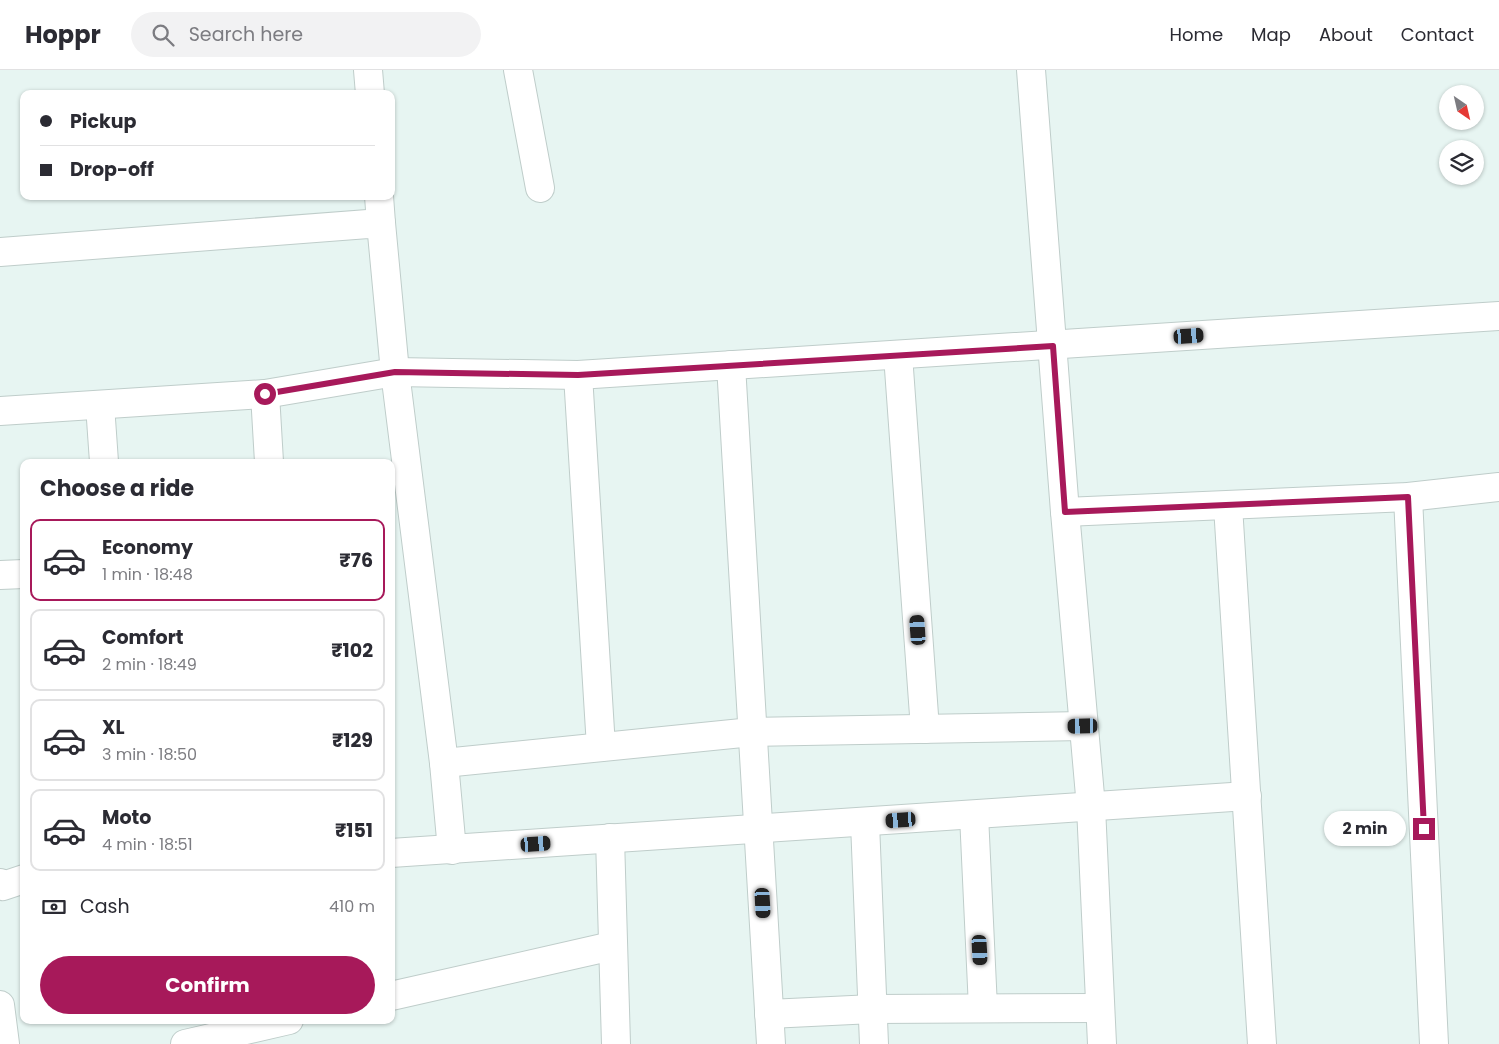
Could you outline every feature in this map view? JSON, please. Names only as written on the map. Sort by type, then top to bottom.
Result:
[{"type":"street","points":[[518,70],[540,188]]},
{"type":"street","points":[[1031,70],[1065,512],[1091,807],[1102,1044]]},
{"type":"street","points":[[379,200],[395,372],[444,763],[452,850]]},
{"type":"street","points":[[0,252],[381,223]]},
{"type":"street","points":[[0,411],[265,394],[395,372],[578,375],[1499,316]]},
{"type":"street","points":[[898,355],[925,728]]},
{"type":"street","points":[[731,365],[771,1044]]},
{"type":"street","points":[[578,375],[601,747]]},
{"type":"street","points":[[265,394],[269,459]]},
{"type":"street","points":[[100,405],[104,459]]},
{"type":"street","points":[[1065,512],[1408,497],[1499,487]]},
{"type":"street","points":[[1408,497],[1434,1044]]},
{"type":"street","points":[[1228,506],[1262,1044]]},
{"type":"street","points":[[0,575],[20,574]]},
{"type":"street","points":[[444,763],[752,732],[1083,726]]},
{"type":"street","points":[[395,853],[865,823],[1247,796]]},
{"type":"street","points":[[974,815],[983,1008]]},
{"type":"street","points":[[865,823],[874,1044]]},
{"type":"street","points":[[610,838],[616,1044]]},
{"type":"street","points":[[0,882],[3,886],[20,880]]},
{"type":"street","points":[[395,995],[612,946]]},
{"type":"street","points":[[0,1005],[5,1044]]},
{"type":"street","points":[[769,1014],[873,1009],[1100,1008]]},
{"type":"street","points":[[185,1044],[272,1024]]},
{"type":"route","points":[[265,394],[395,372],[578,375],[1053,346],[1065,512],[1408,497],[1424,829]]}]
